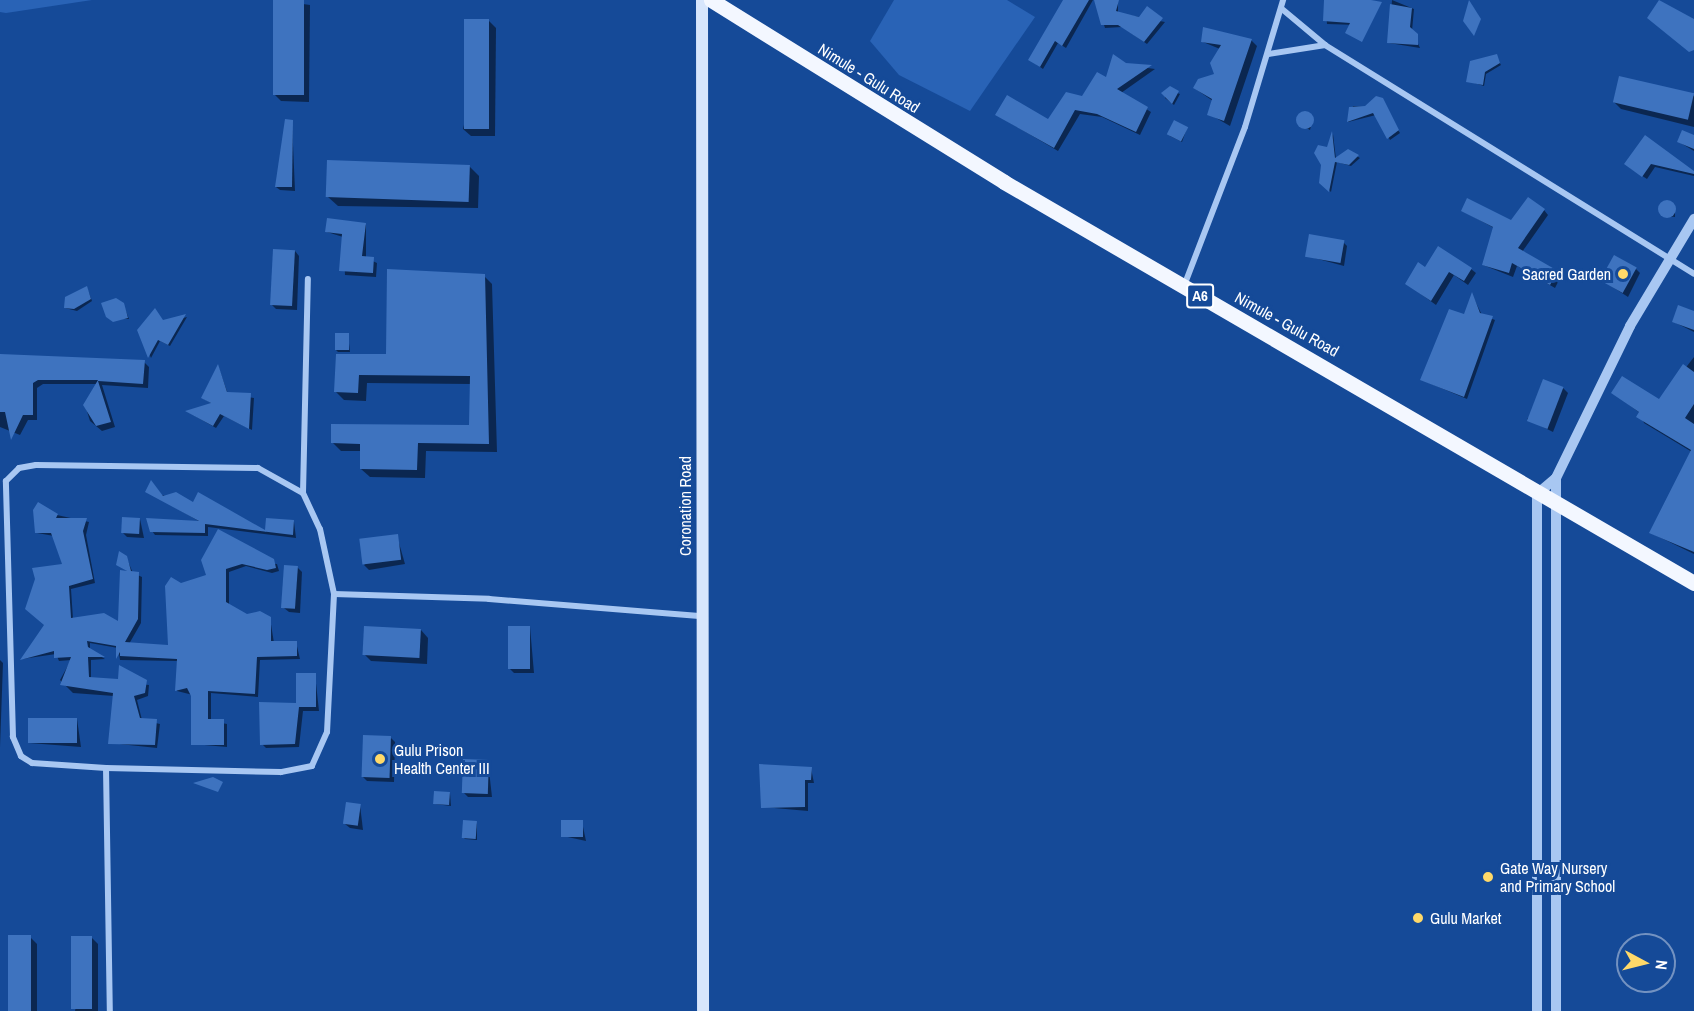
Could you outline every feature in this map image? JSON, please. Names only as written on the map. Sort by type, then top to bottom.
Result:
[{"type":"main road","name":"Coronation Road","points":[[702,0],[703,1011]]},
{"type":"main road","name":"Nimule - Gulu Road","points":[[711,0],[1184,287],[1694,583]]},
{"type":"street","points":[[1184,287],[1268,54],[1283,0]]},
{"type":"street","points":[[1282,9],[1325,45],[1694,274]]},
{"type":"street","points":[[1268,54],[1325,45]]},
{"type":"street","points":[[1537,1011],[1538,494],[1556,478],[1669,258],[1694,219]]},
{"type":"street","points":[[303,493],[258,468],[36,465],[9,476],[15,747],[32,763],[106,768],[281,772],[312,766],[327,732],[334,594],[323,538],[303,493],[308,279]]},
{"type":"street","points":[[1556,478],[1558,504],[1552,626],[1556,1011]]},
{"type":"street","points":[[334,594],[489,598],[702,616]]},
{"type":"street","points":[[106,768],[110,1011]]},
{"type":"shaded area","points":[[0,0],[92,0],[6,13],[0,12]]},
{"type":"shaded area","points":[[894,0],[1007,0],[1035,17],[970,111],[899,75],[870,41]]},
{"type":"building","points":[[273,0],[304,0],[304,95],[273,95]]},
{"type":"building","points":[[1063,0],[1089,0],[1062,46],[1055,41],[1040,67],[1028,60]]},
{"type":"building","points":[[1094,0],[1119,0],[1116,11],[1139,17],[1147,6],[1163,18],[1144,42],[1118,25],[1101,25]]},
{"type":"building","points":[[1324,0],[1382,2],[1362,42],[1345,33],[1350,23],[1323,21]]},
{"type":"building","points":[[1469,0],[1481,19],[1474,36],[1463,21]]},
{"type":"building","points":[[1659,0],[1694,19],[1694,50],[1689,52],[1647,18]]},
{"type":"building","points":[[1390,4],[1412,8],[1410,27],[1418,34],[1418,45],[1387,43]]},
{"type":"building","points":[[464,19],[489,19],[489,129],[464,129]]},
{"type":"building","points":[[1203,27],[1252,39],[1224,121],[1207,115],[1212,99],[1193,88],[1198,79],[1214,74],[1210,63],[1221,45],[1201,42]]},
{"type":"building","points":[[1113,54],[1126,63],[1152,65],[1117,89],[1148,107],[1136,132],[1097,114],[1075,110],[1054,148],[995,115],[1007,95],[1048,119],[1066,92],[1082,96],[1097,72],[1106,77]]},
{"type":"building","points":[[1497,54],[1500,63],[1485,72],[1483,85],[1466,82],[1470,61]]},
{"type":"building","points":[[1619,76],[1694,93],[1688,120],[1613,102]]},
{"type":"building","points":[[1170,86],[1179,91],[1172,104],[1161,93]]},
{"type":"building","points":[[1376,96],[1383,98],[1399,130],[1387,139],[1373,113],[1347,122],[1349,107],[1365,106]]},
{"type":"building","points":[[1301,111],[1309,111],[1314,116],[1312,127],[1301,129],[1296,124],[1296,116]]},
{"type":"building","points":[[285,119],[293,120],[292,187],[275,187]]},
{"type":"building","points":[[1174,120],[1188,127],[1181,142],[1167,134]]},
{"type":"building","points":[[1682,130],[1694,135],[1694,149],[1677,142]]},
{"type":"building","points":[[1332,131],[1335,158],[1348,149],[1359,155],[1349,165],[1335,162],[1329,192],[1319,183],[1321,165],[1314,153],[1318,145],[1327,147]]},
{"type":"building","points":[[1645,135],[1694,171],[1694,174],[1651,164],[1642,177],[1624,164]]},
{"type":"building","points":[[327,160],[470,165],[469,202],[326,197]]},
{"type":"building","points":[[1528,197],[1545,209],[1518,248],[1558,271],[1550,285],[1512,263],[1509,273],[1482,265],[1493,227],[1461,211],[1467,198],[1511,220]]},
{"type":"building","points":[[1663,200],[1671,200],[1676,205],[1674,216],[1663,218],[1658,213],[1658,205]]},
{"type":"building","points":[[327,218],[366,223],[362,256],[374,257],[373,273],[339,271],[342,234],[325,232]]},
{"type":"building","points":[[1309,234],[1344,240],[1340,263],[1305,257]]},
{"type":"building","points":[[1438,246],[1472,268],[1464,281],[1449,272],[1431,301],[1405,284],[1418,262],[1425,267]]},
{"type":"building","points":[[273,249],[295,250],[292,306],[270,305]]},
{"type":"building","points":[[1614,255],[1637,268],[1623,293],[1600,280]]},
{"type":"building","points":[[387,269],[485,274],[489,444],[418,443],[417,470],[360,469],[360,444],[331,443],[331,424],[469,425],[470,376],[359,375],[358,393],[334,392],[336,354],[386,354]]},
{"type":"building","points":[[87,286],[91,299],[74,309],[64,308],[65,297]]},
{"type":"building","points":[[1472,292],[1480,313],[1493,316],[1464,397],[1420,380],[1449,309],[1464,314]]},
{"type":"building","points":[[116,298],[124,303],[128,318],[113,322],[106,317],[101,303]]},
{"type":"building","points":[[1678,305],[1694,311],[1694,330],[1672,322]]},
{"type":"building","points":[[155,308],[163,320],[186,314],[168,345],[158,340],[148,358],[137,330]]},
{"type":"building","points":[[335,333],[349,333],[349,350],[335,350]]},
{"type":"building","points":[[0,354],[145,360],[143,384],[98,381],[111,422],[96,426],[83,405],[98,380],[38,380],[33,383],[33,415],[23,415],[11,440],[5,412],[0,412]]},
{"type":"building","points":[[218,364],[227,392],[251,393],[249,429],[220,414],[213,426],[185,411],[211,403],[201,398]]},
{"type":"building","points":[[1683,364],[1694,372],[1694,404],[1685,418],[1694,424],[1694,552],[1649,533],[1691,450],[1636,417],[1639,412],[1611,393],[1622,376],[1659,399]]},
{"type":"building","points":[[1543,379],[1564,387],[1547,429],[1527,421]]},
{"type":"building","points":[[151,480],[163,496],[176,492],[193,502],[198,492],[265,530],[266,518],[294,520],[293,535],[205,524],[205,533],[150,532],[146,518],[199,521],[145,492]]},
{"type":"building","points":[[38,502],[58,514],[56,518],[87,518],[83,531],[93,579],[69,586],[71,618],[104,613],[118,621],[120,570],[127,571],[116,565],[119,551],[127,556],[131,571],[139,572],[138,619],[125,642],[168,645],[165,586],[171,577],[181,583],[206,575],[201,560],[218,529],[274,559],[276,568],[267,570],[242,564],[226,569],[226,602],[247,614],[260,611],[271,617],[271,641],[297,641],[297,656],[257,657],[255,694],[208,691],[208,719],[224,719],[224,745],[191,745],[191,696],[187,688],[175,691],[177,659],[120,656],[120,652],[116,659],[116,646],[87,641],[88,647],[105,657],[88,657],[89,677],[118,679],[119,665],[147,680],[145,693],[134,696],[140,718],[157,719],[155,745],[108,744],[113,693],[60,685],[71,657],[54,658],[54,651],[20,660],[44,625],[25,609],[35,579],[32,568],[62,564],[51,533],[35,533],[33,510]]},
{"type":"building","points":[[122,517],[140,518],[139,534],[121,533]]},
{"type":"building","points":[[398,534],[401,560],[362,565],[359,539]]},
{"type":"building","points":[[284,565],[298,566],[295,609],[281,608]]},
{"type":"building","points":[[364,626],[421,629],[419,658],[362,655]]},
{"type":"building","points":[[508,626],[530,626],[530,669],[508,669]]},
{"type":"building","points":[[296,673],[316,673],[316,707],[299,707],[295,744],[260,745],[259,702],[296,703]]},
{"type":"building","points":[[28,718],[77,718],[77,743],[28,743]]},
{"type":"building","points":[[363,735],[391,736],[390,778],[362,777]]},
{"type":"building","points":[[463,759],[489,760],[488,794],[462,793]]},
{"type":"building","points":[[759,764],[812,767],[811,780],[805,780],[805,807],[761,808]]},
{"type":"building","points":[[213,777],[223,782],[218,792],[193,783]]},
{"type":"building","points":[[434,791],[450,792],[449,805],[433,804]]},
{"type":"building","points":[[346,802],[361,804],[358,826],[343,824]]},
{"type":"building","points":[[463,820],[477,821],[476,839],[462,838]]},
{"type":"building","points":[[561,820],[583,820],[583,837],[561,837]]},
{"type":"building","points":[[8,935],[31,935],[31,1011],[8,1011]]},
{"type":"building","points":[[71,936],[92,936],[92,1009],[71,1009]]},
{"type":"place","name":"Sacred Garden","points":[[1623,274]]},
{"type":"place","name":"Gulu Prison Health Center III","points":[[380,759]]},
{"type":"place","name":"Gate Way Nursery and Primary School","points":[[1488,877]]},
{"type":"place","name":"Gulu Market","points":[[1418,918]]}]
